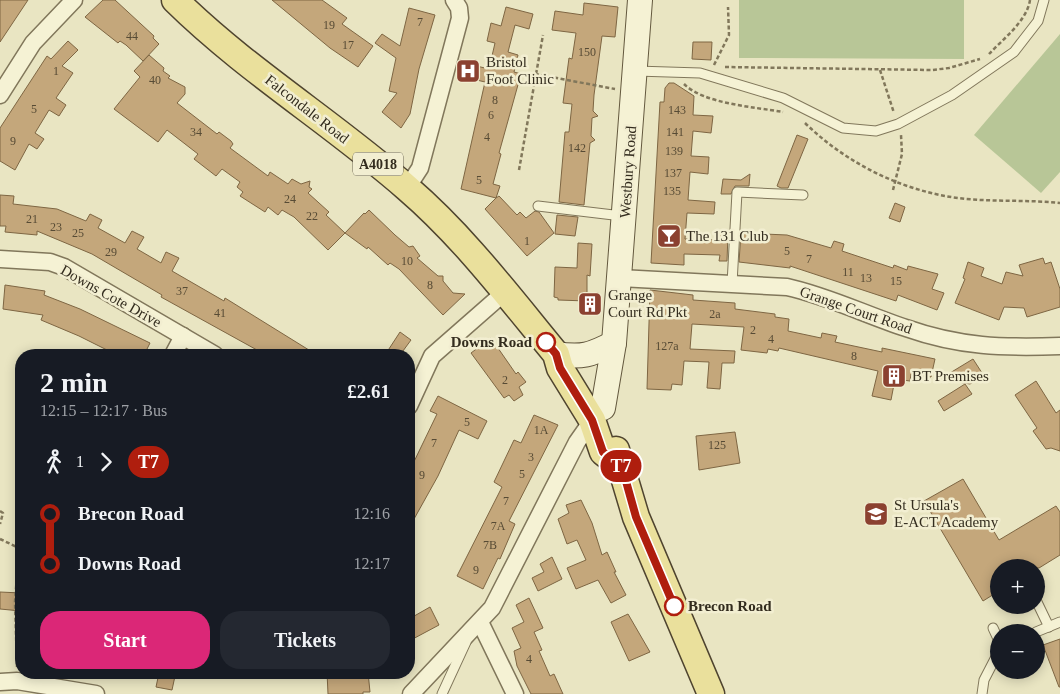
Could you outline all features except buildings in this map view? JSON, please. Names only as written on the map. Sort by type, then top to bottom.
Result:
[{"type":"main road","name":"Falcondale Road","points":[[176,0],[224,42],[407,188],[457,234],[556,354]]},
{"type":"main road","name":"Westbury Road","points":[[598,414],[614,343],[640,0]]},
{"type":"main road","points":[[556,354],[575,357],[590,355],[614,343]]},
{"type":"main road","name":"A4018","points":[[556,354],[576,365],[594,388],[598,414],[609,419],[636,517],[711,694]]},
{"type":"street","points":[[0,95],[33,44],[74,0]]},
{"type":"street","points":[[407,188],[420,168],[460,18],[459,8],[454,0]]},
{"type":"street","name":"Downs Cote Drive","points":[[0,258],[50,262],[64,268],[205,349]]},
{"type":"street","name":"Grange Court Road","points":[[620,278],[787,287],[812,292],[906,329],[976,346],[1012,348],[1060,346]]},
{"type":"street","points":[[415,393],[432,356],[505,292]]},
{"type":"street","points":[[176,349],[183,336]]},
{"type":"street","points":[[411,694],[492,608],[577,442],[598,414]]},
{"type":"street","points":[[475,628],[515,694]]},
{"type":"street","points":[[0,682],[17,681],[96,694]]},
{"type":"lane","points":[[634,82],[672,73],[700,73],[783,98],[843,128],[876,131],[898,124],[952,96],[1014,52],[1038,21],[1044,0]]},
{"type":"lane","points":[[732,284],[737,192],[802,195]]},
{"type":"lane","points":[[538,206],[625,216]]},
{"type":"lane","points":[[1043,614],[1049,627]]},
{"type":"lane","points":[[1045,629],[1060,622]]},
{"type":"lane","points":[[442,694],[475,628]]},
{"type":"lane","points":[[982,694],[984,680],[990,668]]},
{"type":"path","points":[[988,55],[1020,21],[1029,8],[1030,0]]},
{"type":"path","points":[[728,8],[729,34],[712,67],[932,70],[949,68],[982,58]]},
{"type":"path","points":[[519,170],[543,35]]},
{"type":"path","points":[[672,73],[691,91],[717,100],[788,113]]},
{"type":"path","points":[[535,74],[634,82]]},
{"type":"path","points":[[802,120],[818,136],[855,162],[895,182],[946,197],[1060,203]]},
{"type":"path","points":[[0,511],[3,513],[0,524]]},
{"type":"path","points":[[0,539],[15,546]]},
{"type":"green space","points":[[739,0],[964,0],[964,59],[739,58]]},
{"type":"green space","points":[[1060,34],[1060,172],[1041,193],[974,135]]},
{"type":"bus line","name":"T7","points":[[546,342],[556,354],[560,368],[592,420],[603,452],[622,467],[636,517],[674,606]]},
{"type":"place","name":"Bristol Foot Clinic","points":[[468,71]]},
{"type":"place","name":"The 131 Club","points":[[669,236]]},
{"type":"place","name":"Grange Court Rd Pkt","points":[[590,304]]},
{"type":"place","name":"Downs Road","points":[[546,342]]},
{"type":"place","name":"BT Premises","points":[[894,376]]},
{"type":"place","name":"St Ursula's E-ACT Academy","points":[[876,514]]},
{"type":"place","name":"Brecon Road","points":[[674,606]]}]
